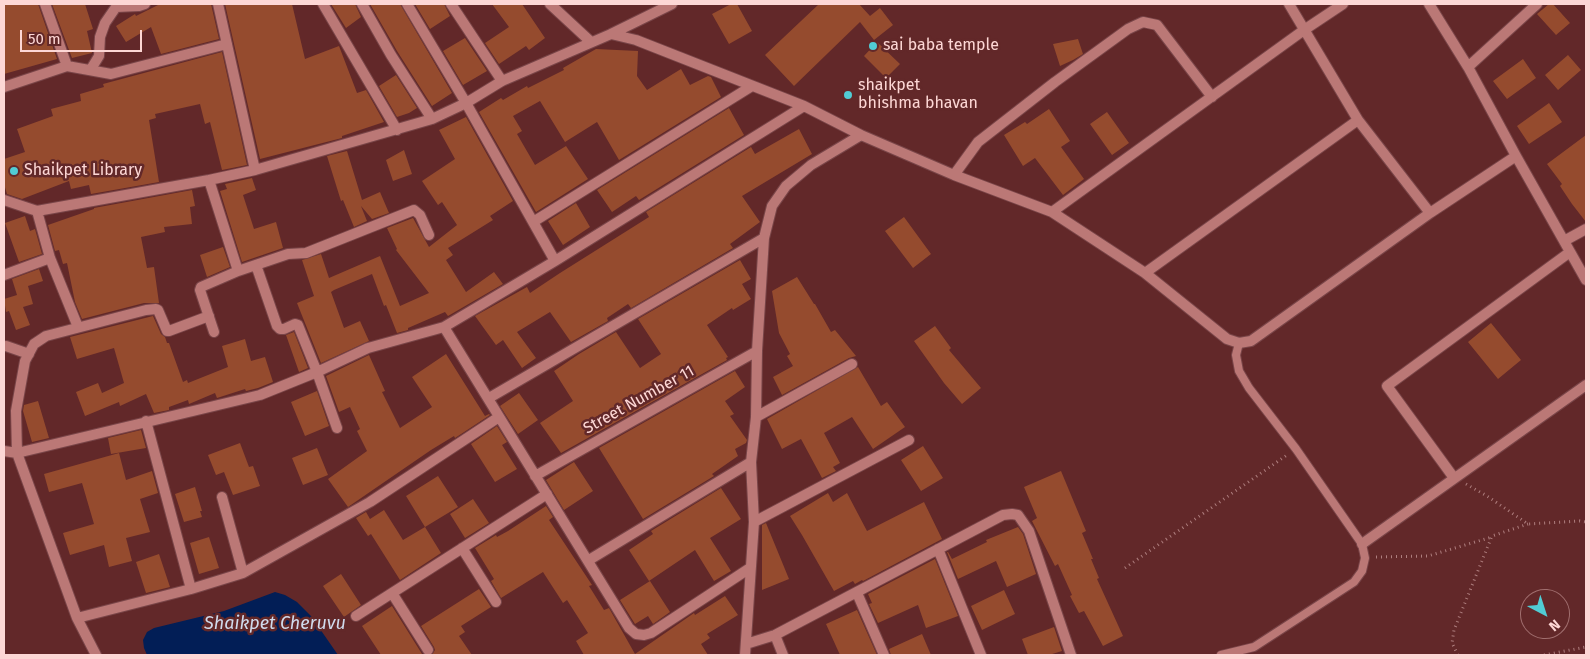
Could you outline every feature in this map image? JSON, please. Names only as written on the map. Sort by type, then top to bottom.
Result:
[{"type":"street","points":[[45,4],[67,66]]},
{"type":"street","points":[[91,70],[98,56],[100,37],[105,23],[115,5],[139,6],[145,4]]},
{"type":"street","points":[[218,4],[255,170]]},
{"type":"street","points":[[323,4],[397,130]]},
{"type":"street","points":[[362,4],[391,55],[432,119]]},
{"type":"street","points":[[406,4],[466,103],[555,261]]},
{"type":"street","points":[[451,4],[502,81]]},
{"type":"street","points":[[4,200],[37,211],[255,170],[397,130],[432,119],[466,103],[502,81],[611,34],[672,4]]},
{"type":"street","points":[[1289,4],[1358,120],[1430,213]]},
{"type":"street","points":[[1052,212],[1304,30],[1343,4]]},
{"type":"street","points":[[1429,4],[1468,67],[1586,280]]},
{"type":"street","points":[[1468,67],[1537,4]]},
{"type":"street","points":[[554,5],[591,42]]},
{"type":"street","points":[[954,175],[978,142],[1055,82],[1128,29],[1143,22],[1157,25],[1212,97]]},
{"type":"street","points":[[611,34],[636,40],[804,106],[861,135],[954,175],[1052,212],[1145,274],[1227,339],[1239,343],[1251,341],[1430,213],[1516,156]]},
{"type":"street","points":[[4,88],[67,66],[111,74],[227,44]]},
{"type":"street","points":[[533,222],[752,86]]},
{"type":"street","points":[[4,451],[17,453],[260,395],[317,372],[368,348],[444,327],[555,261],[804,106]]},
{"type":"street","points":[[1145,274],[1358,120]]},
{"type":"street","points":[[745,655],[754,522],[751,462],[756,417],[757,351],[764,238],[772,206],[786,186],[812,164],[861,135]]},
{"type":"street","points":[[209,180],[238,271]]},
{"type":"street","points":[[214,332],[200,288],[238,271],[288,254],[306,253],[414,210],[420,215],[429,235]]},
{"type":"street","points":[[37,211],[50,258],[78,327]]},
{"type":"street","points":[[1564,241],[1586,229]]},
{"type":"street","points":[[489,398],[764,238]]},
{"type":"street","points":[[1454,478],[1387,386],[1570,252]]},
{"type":"street","points":[[4,275],[50,258]]},
{"type":"street","points":[[256,265],[277,326],[280,329],[284,329],[296,324],[298,325],[337,428]]},
{"type":"street","points":[[96,655],[78,618],[17,453],[16,411],[25,361],[34,344],[46,336],[78,327],[156,308],[167,331],[209,316]]},
{"type":"street","points":[[444,327],[589,560],[629,628],[636,634],[644,635],[651,633],[750,568]]},
{"type":"street","points":[[6,346],[29,354]]},
{"type":"street","name":"Street Number 11","points":[[535,476],[757,351]]},
{"type":"street","points":[[756,417],[852,364]]},
{"type":"street","points":[[1362,544],[1586,385]]},
{"type":"street","points":[[78,618],[243,573],[370,502],[499,417]]},
{"type":"street","points":[[146,421],[191,588]]},
{"type":"street","points":[[754,522],[910,440]]},
{"type":"street","points":[[589,560],[751,462]]},
{"type":"street","points":[[356,616],[547,494]]},
{"type":"street","points":[[222,497],[243,573]]},
{"type":"street","points":[[746,644],[775,635],[1003,515],[1012,514],[1018,515],[1029,531],[1071,655]]},
{"type":"street","points":[[462,548],[496,602]]},
{"type":"street","points":[[938,549],[981,655]]},
{"type":"street","points":[[392,593],[428,650]]},
{"type":"street","points":[[857,593],[884,655]]},
{"type":"street","points":[[775,635],[783,655]]},
{"type":"lane","points":[[1221,655],[1254,647],[1354,582],[1362,571],[1365,558],[1362,544],[1296,449],[1249,388],[1239,371],[1236,355],[1239,343]]},
{"type":"path","points":[[1125,568],[1296,449]]},
{"type":"path","points":[[1454,478],[1487,496],[1528,524]]},
{"type":"path","points":[[1365,558],[1428,556],[1528,524],[1586,522]]},
{"type":"path","points":[[1458,655],[1452,643],[1454,630],[1492,536]]},
{"type":"path","points":[[1544,655],[1586,647]]},
{"type":"water","name":"Shaikpet Cheruvu","points":[[275,592],[297,602],[311,616],[338,655],[147,655],[143,640],[147,632],[154,628],[224,611]]},
{"type":"building","points":[[4,4],[38,4],[57,59],[4,74]]},
{"type":"building","points":[[52,4],[85,4],[93,29],[87,31],[92,53],[72,58]]},
{"type":"building","points":[[160,4],[211,4],[219,39],[161,54],[151,27],[126,42],[116,26],[135,14],[136,16]]},
{"type":"building","points":[[225,4],[292,4],[305,59],[339,46],[357,93],[366,90],[384,122],[342,136],[342,138],[260,159]]},
{"type":"building","points":[[331,4],[355,4],[361,17],[346,28]]},
{"type":"building","points":[[370,4],[400,4],[452,93],[432,106]]},
{"type":"building","points":[[415,4],[444,4],[450,16],[430,29]]},
{"type":"building","points":[[492,4],[522,4],[545,38],[529,50],[526,46],[499,64],[485,43],[509,27]]},
{"type":"building","points":[[731,4],[737,4],[752,31],[729,44],[712,14]]},
{"type":"building","points":[[819,4],[859,4],[870,16],[880,8],[893,25],[874,40],[860,22],[794,86],[765,55]]},
{"type":"building","points":[[1549,4],[1553,4],[1570,23],[1556,35],[1537,14]]},
{"type":"building","points":[[465,38],[487,71],[463,85],[443,51]]},
{"type":"building","points":[[1078,39],[1083,54],[1060,66],[1053,44]]},
{"type":"building","points":[[877,42],[900,64],[886,78],[864,56]]},
{"type":"building","points":[[596,49],[638,51],[637,76],[647,90],[681,69],[690,85],[708,76],[711,77],[721,97],[619,160],[597,122],[565,142],[540,101],[513,116],[522,131],[517,134],[535,165],[566,146],[588,179],[536,212],[479,112],[501,98],[503,100],[527,86],[528,88],[564,70],[563,68]]},
{"type":"building","points":[[222,52],[247,165],[222,170],[210,122],[205,124],[200,104],[155,114],[156,118],[149,120],[159,182],[91,194],[89,185],[71,189],[69,181],[22,199],[7,194],[4,184],[4,159],[25,152],[17,129],[53,116],[51,109],[81,101],[80,94],[104,87],[103,84]]},
{"type":"building","points":[[1568,55],[1581,70],[1558,90],[1545,75]]},
{"type":"building","points":[[1523,59],[1536,78],[1507,99],[1493,81]]},
{"type":"building","points":[[396,75],[417,108],[397,117],[379,86]]},
{"type":"building","points":[[1549,103],[1562,122],[1529,144],[1517,126]]},
{"type":"building","points":[[729,108],[744,135],[639,200],[636,196],[612,212],[597,190]]},
{"type":"building","points":[[1049,109],[1070,141],[1061,147],[1084,179],[1063,195],[1035,158],[1023,166],[1004,135],[1025,122],[1027,124]]},
{"type":"building","points":[[1107,112],[1129,143],[1112,155],[1090,124]]},
{"type":"building","points":[[466,117],[513,201],[490,216],[493,220],[448,248],[453,255],[446,260],[466,292],[494,272],[503,284],[448,316],[445,312],[408,328],[408,330],[397,333],[372,274],[334,290],[331,292],[344,328],[360,321],[369,341],[321,363],[297,303],[314,296],[302,260],[321,254],[329,278],[380,256],[400,306],[429,293],[396,250],[387,228],[413,218],[429,247],[457,225],[442,202],[438,205],[422,181],[455,159],[439,130]]},
{"type":"building","points":[[799,129],[812,154],[742,196],[760,222],[730,244],[733,248],[631,308],[628,304],[607,318],[608,321],[571,342],[550,312],[517,332],[536,358],[522,368],[503,340],[496,345],[475,316],[527,287],[530,293],[649,217],[646,212],[751,147],[755,154]]},
{"type":"building","points":[[1586,135],[1586,222],[1572,204],[1560,186],[1562,184],[1547,164]]},
{"type":"building","points":[[404,150],[412,174],[393,181],[386,160]]},
{"type":"building","points":[[347,151],[362,200],[380,192],[389,213],[372,219],[361,206],[367,221],[354,227],[343,200],[341,201],[327,156]]},
{"type":"building","points":[[252,178],[256,190],[243,195],[254,229],[276,222],[283,248],[242,262],[220,191],[227,189],[225,184]]},
{"type":"building","points":[[192,190],[195,206],[190,207],[192,224],[164,227],[165,232],[141,237],[147,268],[154,267],[159,303],[144,303],[82,319],[75,302],[67,263],[63,264],[59,250],[55,251],[48,225],[94,208]]},
{"type":"building","points":[[576,203],[590,227],[563,245],[548,221]]},
{"type":"building","points":[[25,216],[30,231],[35,229],[42,254],[19,262],[5,223]]},
{"type":"building","points":[[904,217],[931,254],[913,268],[885,231]]},
{"type":"building","points":[[223,247],[230,267],[207,277],[200,255]]},
{"type":"building","points":[[740,260],[751,279],[742,284],[751,299],[733,310],[732,308],[707,325],[728,357],[726,358],[727,360],[561,453],[540,423],[573,401],[554,371],[616,332],[640,368],[661,354],[638,319]]},
{"type":"building","points":[[39,269],[43,281],[28,286],[33,304],[23,307],[30,325],[16,330],[9,311],[6,312],[4,299],[17,295],[12,279]]},
{"type":"building","points":[[797,277],[831,332],[835,330],[856,356],[782,395],[773,377],[793,366],[787,356],[790,354],[779,333],[772,291]]},
{"type":"building","points":[[153,316],[161,334],[169,343],[183,382],[187,380],[188,383],[228,367],[222,346],[245,339],[251,361],[265,357],[273,382],[258,388],[246,391],[245,389],[217,398],[215,393],[189,404],[188,400],[169,407],[169,410],[154,413],[146,394],[120,406],[119,402],[85,416],[76,392],[98,383],[102,393],[124,383],[114,348],[77,359],[70,337]]},
{"type":"building","points":[[1491,323],[1521,360],[1498,379],[1468,342]]},
{"type":"building","points":[[935,326],[951,348],[949,350],[981,388],[962,404],[944,383],[914,341]]},
{"type":"building","points":[[294,332],[308,368],[299,372],[286,335]]},
{"type":"building","points":[[446,354],[485,416],[490,415],[455,438],[454,436],[431,450],[348,507],[328,479],[367,451],[357,431],[360,429],[350,407],[339,412],[326,376],[369,355],[385,391],[382,392],[400,428],[432,407],[412,377]]},
{"type":"building","points":[[858,367],[881,406],[887,402],[905,427],[873,449],[852,417],[824,433],[840,463],[833,467],[836,471],[822,478],[801,439],[782,449],[767,419]]},
{"type":"building","points":[[735,371],[745,387],[725,401],[734,414],[730,416],[747,440],[746,443],[735,449],[738,456],[712,474],[714,476],[643,519],[599,448]]},
{"type":"building","points":[[317,391],[329,426],[305,436],[291,402]]},
{"type":"building","points":[[519,393],[538,420],[518,434],[500,406]]},
{"type":"building","points":[[38,401],[49,438],[32,442],[23,411],[24,405]]},
{"type":"building","points":[[497,426],[507,442],[502,445],[517,469],[495,482],[471,444]]},
{"type":"building","points":[[141,430],[146,448],[111,454],[108,438]]},
{"type":"building","points":[[240,443],[249,467],[253,466],[260,486],[233,495],[224,472],[216,475],[208,455]]},
{"type":"building","points":[[923,446],[943,478],[921,491],[901,460]]},
{"type":"building","points":[[317,448],[328,475],[303,485],[292,458]]},
{"type":"building","points":[[119,453],[126,480],[152,471],[158,493],[140,499],[150,532],[126,538],[132,561],[109,567],[104,545],[70,555],[63,533],[94,524],[82,483],[49,492],[44,474]]},
{"type":"building","points":[[574,462],[593,491],[564,510],[546,480]]},
{"type":"building","points":[[1061,471],[1086,531],[1082,533],[1093,559],[1091,559],[1099,578],[1097,579],[1123,636],[1103,646],[1084,611],[1079,613],[1070,596],[1072,595],[1058,564],[1055,566],[1032,521],[1037,518],[1024,487]]},
{"type":"building","points":[[438,476],[458,507],[425,527],[406,496]]},
{"type":"building","points":[[195,487],[202,517],[184,522],[175,494]]},
{"type":"building","points":[[721,488],[741,519],[710,538],[731,571],[714,581],[695,550],[649,581],[629,550],[653,534],[651,531]]},
{"type":"building","points":[[828,493],[833,502],[847,493],[867,531],[924,502],[942,539],[863,581],[855,584],[853,581],[834,591],[790,516]]},
{"type":"building","points":[[473,499],[489,523],[465,538],[450,514]]},
{"type":"building","points":[[546,506],[553,517],[549,520],[592,585],[589,586],[604,610],[609,608],[635,654],[694,613],[695,615],[725,596],[738,615],[707,634],[710,638],[701,644],[708,655],[584,655],[576,641],[588,633],[567,600],[563,603],[543,572],[501,598],[491,581],[494,579],[475,548],[496,535],[497,537],[508,531]]},
{"type":"building","points":[[384,510],[403,540],[425,527],[441,553],[400,580],[371,534],[368,536],[356,518],[366,512],[370,519]]},
{"type":"building","points":[[766,523],[789,579],[762,590],[762,525]]},
{"type":"building","points":[[1018,527],[1023,534],[1036,574],[1007,587],[996,561],[958,579],[947,552],[952,559],[987,542],[986,540]]},
{"type":"building","points":[[209,537],[219,568],[199,574],[190,543]]},
{"type":"building","points":[[159,554],[170,587],[146,593],[136,562]]},
{"type":"building","points":[[935,559],[958,616],[926,628],[918,605],[878,623],[869,604],[872,603],[868,594]]},
{"type":"building","points":[[341,574],[361,605],[344,617],[323,586]]},
{"type":"building","points":[[650,581],[670,612],[653,624],[648,616],[635,624],[620,600]]},
{"type":"building","points":[[479,589],[491,607],[461,626],[465,632],[459,636],[472,655],[432,655],[435,650],[434,647],[421,626]]},
{"type":"building","points":[[1004,590],[1015,614],[982,630],[971,606]]},
{"type":"building","points":[[392,606],[424,655],[381,655],[362,626]]},
{"type":"building","points":[[857,610],[877,655],[840,655],[826,624]]},
{"type":"building","points":[[1054,627],[1062,651],[1049,655],[1028,655],[1022,639]]},
{"type":"building","points":[[922,634],[931,655],[891,655],[889,649]]},
{"type":"place","name":"sai baba temple","points":[[873,46]]},
{"type":"place","name":"shaikpet bhishma bhavan","points":[[848,95]]},
{"type":"place","name":"Shaikpet Library","points":[[14,171]]}]
